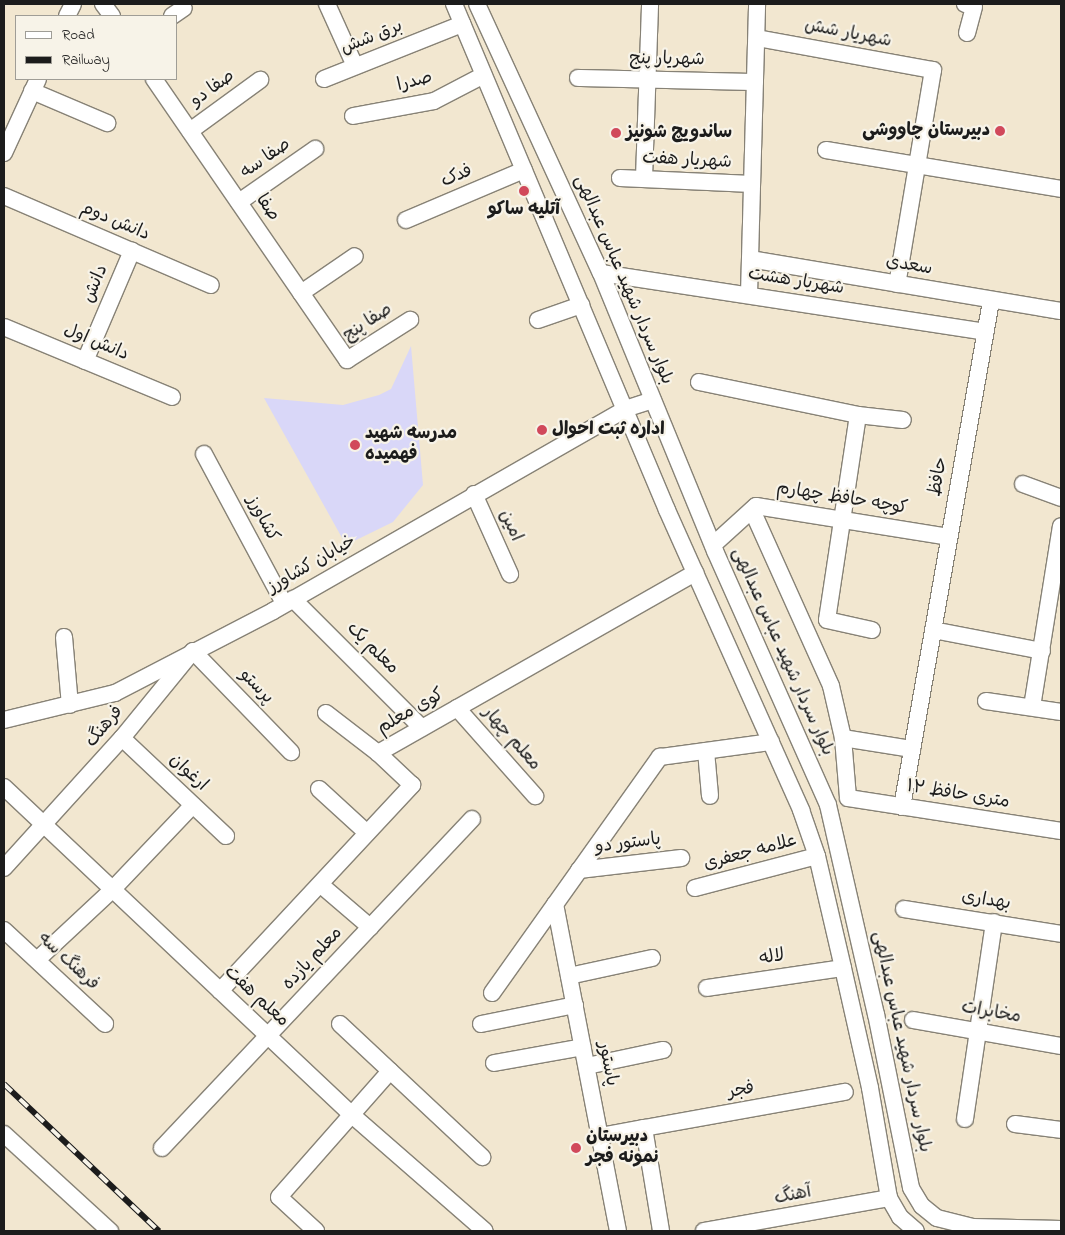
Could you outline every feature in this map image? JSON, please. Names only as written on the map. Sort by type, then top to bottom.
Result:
[{"type":"street","points":[[103,4],[111,15]]},
{"type":"street","points":[[327,4],[355,66]]},
{"type":"street","points":[[454,4],[695,573],[801,810],[817,856],[843,968],[870,1088],[889,1198],[900,1218],[916,1231]]},
{"type":"street","name":"بلوار سردار شهید عباس عبدالهی","points":[[477,4],[601,273],[713,545],[828,805],[876,1014],[911,1188],[922,1206],[937,1218],[973,1227],[1061,1229]]},
{"type":"street","points":[[644,178],[650,4]]},
{"type":"street","points":[[749,294],[757,4]]},
{"type":"street","points":[[965,4],[974,7],[967,33]]},
{"type":"street","name":"برق شش","points":[[324,79],[462,24]]},
{"type":"street","name":"شهریار شش","points":[[757,38],[933,70],[916,167]]},
{"type":"street","name":"صدرا","points":[[353,116],[434,101],[484,75]]},
{"type":"street","name":"شهریار پنج","points":[[578,78],[755,82]]},
{"type":"street","name":"صفا","points":[[155,80],[347,360]]},
{"type":"street","name":"صفا دو","points":[[190,131],[260,80]]},
{"type":"street","points":[[6,144],[35,85],[107,123]]},
{"type":"street","name":"صفا سه","points":[[239,202],[315,149]]},
{"type":"street","points":[[826,150],[916,167],[1061,189]]},
{"type":"street","points":[[897,284],[916,167]]},
{"type":"street","name":"فدک","points":[[406,220],[524,170]]},
{"type":"street","name":"شهریار هفت","points":[[620,178],[752,184]]},
{"type":"street","name":"دانش دوم","points":[[4,196],[210,285]]},
{"type":"street","name":"دانش","points":[[84,360],[132,251]]},
{"type":"street","points":[[301,293],[355,256]]},
{"type":"street","name":"سعدی","points":[[750,259],[991,301],[1061,311]]},
{"type":"street","name":"شهریار هشت","points":[[601,273],[749,294],[985,332]]},
{"type":"street","name":"حافظ","points":[[902,807],[991,301]]},
{"type":"street","points":[[538,320],[581,305]]},
{"type":"street","name":"صفا پنج","points":[[347,360],[410,320]]},
{"type":"street","name":"دانش اول","points":[[4,327],[172,397]]},
{"type":"street","points":[[698,382],[858,415],[903,420]]},
{"type":"street","name":"خیابان کشاورز","points":[[4,720],[115,694],[289,601],[625,409],[653,400]]},
{"type":"street","points":[[858,415],[827,620],[872,630]]},
{"type":"street","name":"کشاورز","points":[[204,454],[289,601]]},
{"type":"street","points":[[1023,484],[1061,498]]},
{"type":"street","name":"امین","points":[[474,494],[510,574]]},
{"type":"street","name":"کوچه حافظ چهارم","points":[[713,545],[756,506],[949,537]]},
{"type":"street","points":[[752,510],[831,686],[843,738],[912,749]]},
{"type":"street","points":[[1032,707],[1042,651],[1055,611],[1061,526]]},
{"type":"street","name":"کوی معلم","points":[[220,991],[412,786],[378,753],[695,573]]},
{"type":"street","name":"معلم یک","points":[[289,601],[422,728]]},
{"type":"street","points":[[933,630],[1042,651]]},
{"type":"street","points":[[64,637],[70,705]]},
{"type":"street","name":"فرهنگ","points":[[44,826],[122,738],[193,651]]},
{"type":"street","name":"پرستو","points":[[193,651],[291,752]]},
{"type":"street","points":[[986,701],[1061,712]]},
{"type":"street","name":"معلم چهار","points":[[457,708],[534,796]]},
{"type":"street","points":[[326,713],[378,753]]},
{"type":"street","name":"ارغوان","points":[[122,738],[226,836]]},
{"type":"street","name":"۱۲ متری حافظ","points":[[843,738],[848,798],[1061,831]]},
{"type":"street","points":[[492,993],[660,757],[771,742]]},
{"type":"street","points":[[706,751],[710,796]]},
{"type":"street","name":"معلم هفت","points":[[4,787],[352,1115],[485,1231]]},
{"type":"street","points":[[319,789],[367,833]]},
{"type":"street","points":[[37,960],[112,890],[193,805]]},
{"type":"street","name":"معلم یازده","points":[[162,1148],[472,819]]},
{"type":"street","points":[[4,868],[44,826]]},
{"type":"street","name":"علامه جعفری","points":[[695,888],[817,856]]},
{"type":"street","name":"پاستور دو","points":[[579,870],[681,858]]},
{"type":"street","points":[[321,885],[370,927]]},
{"type":"street","name":"پاستور","points":[[555,904],[618,1231]]},
{"type":"street","name":"بهداری","points":[[904,910],[994,922],[1061,934]]},
{"type":"street","points":[[965,1118],[976,1031],[994,922]]},
{"type":"street","name":"فرهنگ سه","points":[[4,930],[105,1024]]},
{"type":"street","points":[[569,976],[652,958]]},
{"type":"street","name":"لاله","points":[[707,988],[843,968]]},
{"type":"street","points":[[481,1024],[575,1005]]},
{"type":"street","name":"مخابرات","points":[[913,1020],[1061,1046]]},
{"type":"street","points":[[340,1024],[482,1157]]},
{"type":"street","points":[[494,1063],[583,1047]]},
{"type":"street","points":[[587,1066],[663,1050]]},
{"type":"street","points":[[316,1231],[279,1197],[390,1070]]},
{"type":"street","name":"فجر","points":[[600,1136],[845,1092]]},
{"type":"street","points":[[1015,1124],[1061,1130]]},
{"type":"street","points":[[644,1128],[661,1231]]},
{"type":"street","points":[[4,1134],[110,1231]]},
{"type":"street","name":"آهنگ","points":[[704,1231],[749,1228],[889,1198]]},
{"type":"shaded area","name":"مدرسه شهید فهمیده","points":[[411,346],[423,485],[393,522],[346,545],[264,398],[343,405],[379,395],[391,389]]},
{"type":"railway","points":[[4,1084],[159,1231]]},
{"type":"place","name":"دبیرستان چاووشی","points":[[1000,131]]},
{"type":"place","name":"ساندویچ شونیز","points":[[616,133]]},
{"type":"place","name":"آتلیه ساکو","points":[[524,191]]},
{"type":"place","name":"اداره ثبت احوال","points":[[542,430]]},
{"type":"place","name":"مدرسه شهید فهمیده","points":[[355,445]]},
{"type":"place","name":"دبیرستان نمونه فجر","points":[[576,1148]]}]
